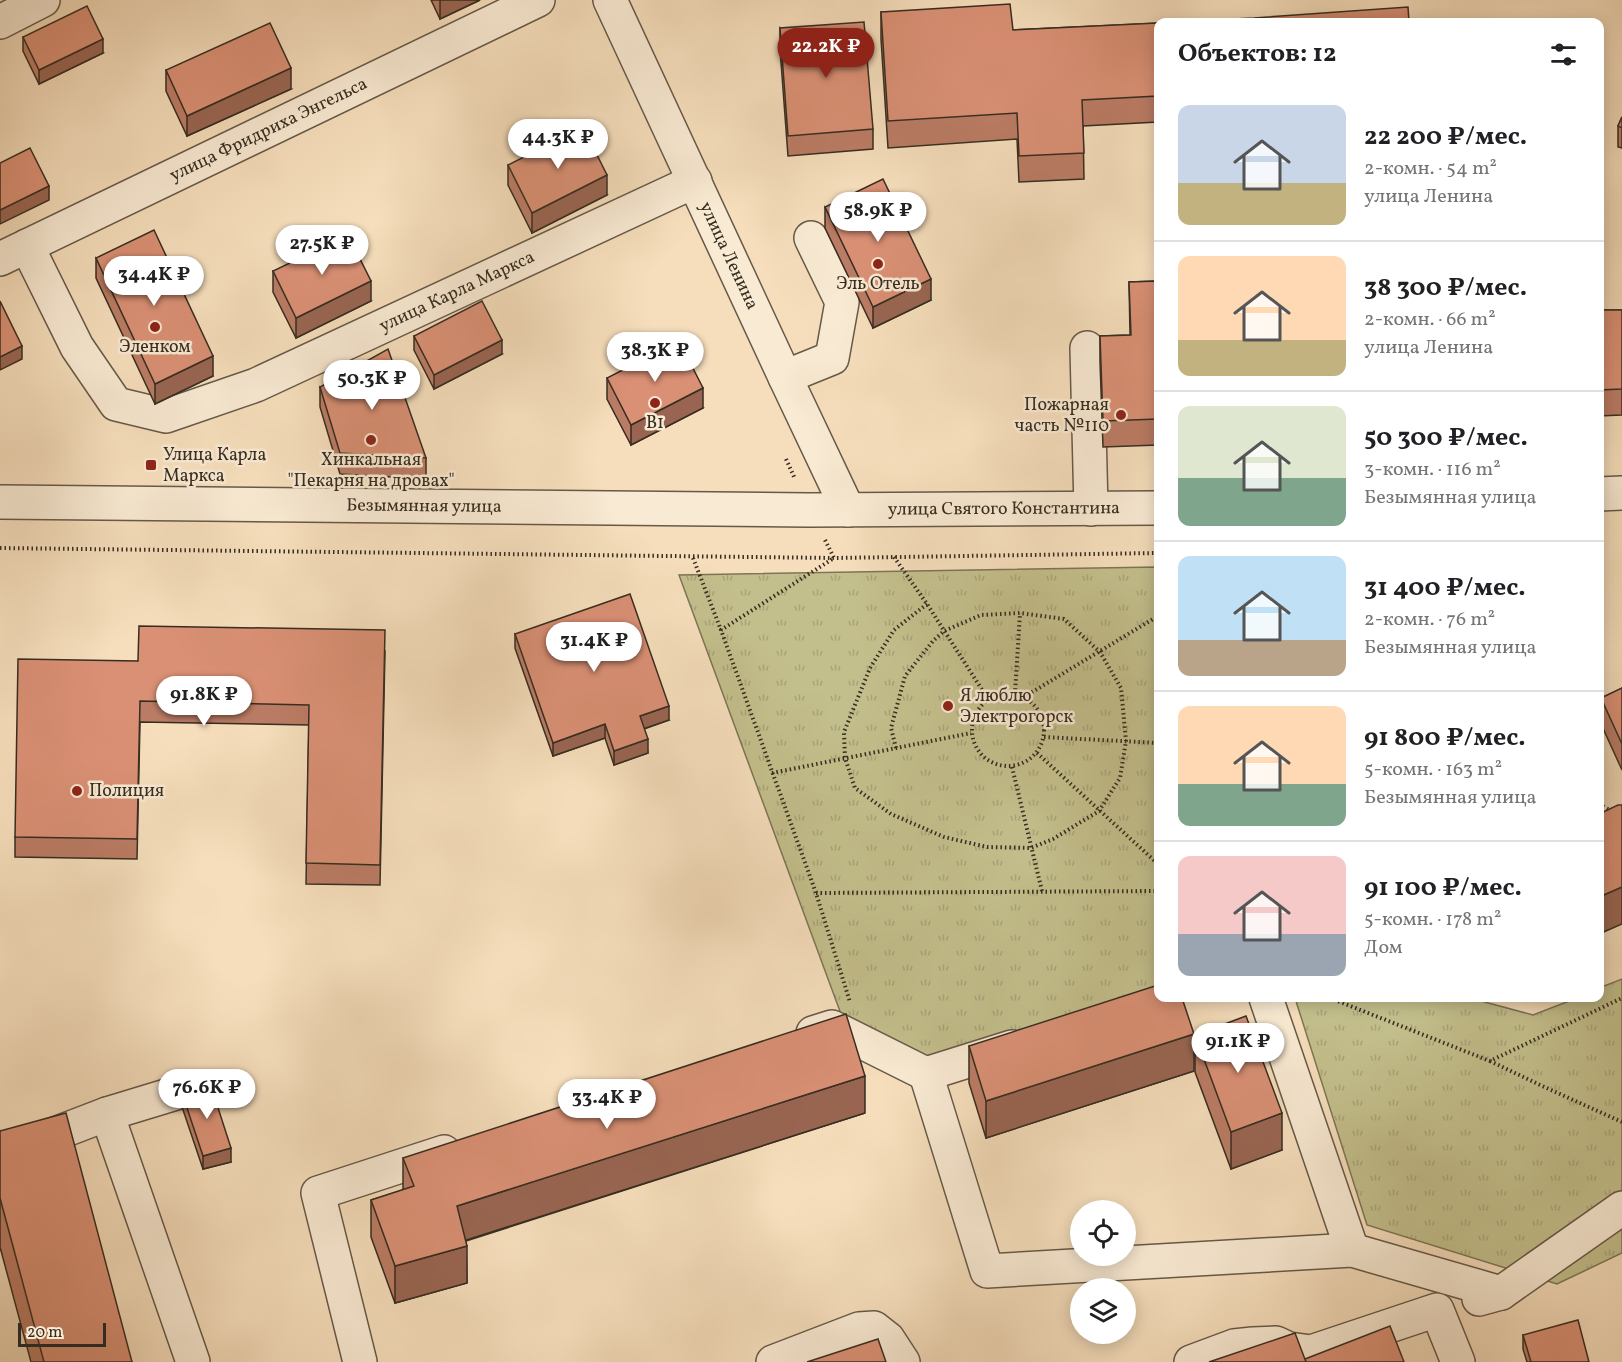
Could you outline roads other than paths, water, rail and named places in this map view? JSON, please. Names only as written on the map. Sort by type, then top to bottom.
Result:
[{"type":"street","points":[[0,22],[43,0]]},
{"type":"street","name":"улица Фридриха Энгельса","points":[[14,252],[538,0]]},
{"type":"street","name":"улица Ленина","points":[[610,0],[849,510]]},
{"type":"street","name":"улица Карла Маркса","points":[[14,252],[116,404],[166,416],[256,385],[695,181]]},
{"type":"street","points":[[785,377],[832,358],[842,302],[812,238]]},
{"type":"street","points":[[1087,348],[1091,509]]},
{"type":"street","points":[[1604,494],[1622,493]]},
{"type":"street","name":"Безымянная улица","points":[[0,502],[849,510]]},
{"type":"street","name":"улица Святого Константина","points":[[849,510],[1154,508]]},
{"type":"street","points":[[1267,1002],[1352,1250]]},
{"type":"street","points":[[787,1041],[832,1026],[926,1074],[1040,1038]]},
{"type":"street","points":[[926,1074],[987,1271],[1352,1250],[1501,1293]]},
{"type":"street","points":[[0,1155],[107,1114],[186,1090]]},
{"type":"street","points":[[107,1114],[193,1362]]},
{"type":"street","points":[[360,1362],[318,1193],[474,1142]]},
{"type":"street","points":[[1191,1362],[1234,1346],[1253,1344],[1276,1343],[1289,1349],[1311,1352],[1437,1310],[1501,1293],[1622,1208]]},
{"type":"street","points":[[1437,1310],[1458,1362]]},
{"type":"street","points":[[773,1362],[859,1329],[874,1328],[888,1339],[903,1362]]},
{"type":"place","name":"Эль Отель","points":[[878,264]]},
{"type":"place","name":"Эленком","points":[[155,327]]},
{"type":"place","name":"B1","points":[[655,403]]},
{"type":"place","name":"Пожарная часть №110","points":[[1121,415]]},
{"type":"place","name":"Хинкальная \"Пекарня на дровах\"","points":[[371,440]]},
{"type":"place","name":"Улица Карла Маркса","points":[[151,465]]},
{"type":"place","name":"Я люблю Электрогорск","points":[[948,706]]},
{"type":"place","name":"Полиция","points":[[77,791]]}]
